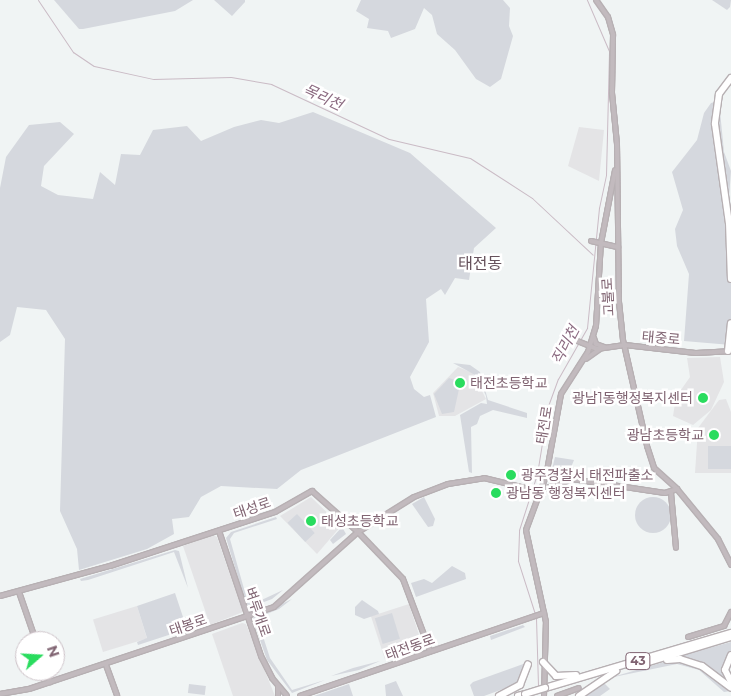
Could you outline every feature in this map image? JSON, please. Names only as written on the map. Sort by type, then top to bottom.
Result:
[{"type":"highway","points":[[731,78],[720,91],[715,131],[729,223],[731,279]]},
{"type":"highway","points":[[730,351],[731,323]]},
{"type":"highway","name":"43","points":[[518,696],[548,693],[731,633]]},
{"type":"highway","name":"43","points":[[614,670],[731,639]]},
{"type":"highway","points":[[730,686],[725,670],[731,654]]},
{"type":"highway","points":[[641,664],[680,659],[702,666],[730,686]]},
{"type":"highway","points":[[543,662],[552,674],[565,677],[614,670]]},
{"type":"highway","points":[[500,696],[520,685],[528,664]]},
{"type":"highway","points":[[579,696],[614,670]]},
{"type":"street","name":"고불로","points":[[596,0],[608,17],[613,35],[612,93],[616,166],[619,302],[624,345],[652,465],[677,489],[722,544],[731,565]]},
{"type":"street","name":"태전로","points":[[548,693],[543,662],[543,613],[526,533],[539,491],[548,470],[561,394],[590,348],[598,318],[600,243],[616,166]]},
{"type":"street","points":[[591,241],[618,247]]},
{"type":"street","points":[[593,336],[596,344],[604,347]]},
{"type":"street","points":[[572,339],[590,348]]},
{"type":"street","name":"태중로","points":[[590,348],[624,345],[696,353],[730,351]]},
{"type":"street","points":[[580,364],[604,347]]},
{"type":"street","name":"태봉로","points":[[0,694],[50,682],[106,665],[248,616],[282,602],[323,561],[358,532],[418,495],[458,481],[490,479],[524,490],[539,491]]},
{"type":"street","points":[[539,491],[572,479],[628,489],[671,492],[677,489]]},
{"type":"street","name":"태성로","points":[[0,596],[19,592],[219,531],[280,510],[312,491],[358,532],[407,585],[430,651]]},
{"type":"street","points":[[671,492],[676,548]]},
{"type":"street","name":"벼루개로","points":[[219,531],[261,656],[278,687],[286,696]]},
{"type":"street","points":[[19,592],[33,631]]},
{"type":"street","points":[[688,637],[724,626],[731,612]]},
{"type":"street","name":"태전동로","points":[[303,695],[543,613]]},
{"type":"street","points":[[106,665],[117,696]]},
{"type":"street","points":[[278,687],[278,696]]},
{"type":"street","points":[[557,696],[579,688]]},
{"type":"shaded area","points":[[54,0],[193,0],[175,11],[79,29]]},
{"type":"shaded area","points":[[214,0],[245,0],[245,2],[232,16]]},
{"type":"shaded area","points":[[361,0],[503,0],[510,8],[509,26],[513,36],[501,79],[490,87],[476,79],[455,50],[437,34],[432,15],[424,8],[415,29],[391,38],[388,31],[367,28],[369,19],[356,11]]},
{"type":"shaded area","points":[[712,0],[731,0],[730,7],[727,10]]},
{"type":"shaded area","points":[[719,101],[724,152],[731,171],[728,212],[731,222],[731,345],[684,341],[689,274],[677,246],[675,229],[683,210],[672,172],[697,140],[704,113],[711,103]]},
{"type":"shaded area","points":[[313,112],[410,153],[496,228],[474,248],[469,280],[455,278],[445,295],[441,289],[426,299],[429,342],[410,377],[414,389],[424,397],[430,395],[436,417],[301,470],[277,489],[221,486],[201,497],[189,517],[172,519],[174,534],[147,549],[79,570],[77,549],[60,511],[65,339],[46,310],[17,307],[10,335],[0,342],[0,188],[6,157],[29,125],[60,122],[74,134],[44,166],[41,186],[58,195],[93,199],[100,172],[115,185],[121,154],[140,155],[153,130],[187,126],[201,141],[234,127],[261,120],[279,123]]},
{"type":"shaded area","points":[[579,127],[604,130],[599,181],[568,166]]},
{"type":"shaded area","points":[[720,357],[724,382],[711,410],[693,425],[673,416],[676,397],[690,377],[687,358]]},
{"type":"shaded area","points":[[453,363],[470,365],[480,372],[488,400],[527,413],[527,418],[493,410],[480,416],[477,424],[471,427],[472,473],[469,472],[460,415],[481,403],[487,404],[486,396],[477,376]]},
{"type":"shaded area","name":"태전초등학교","points":[[458,367],[473,373],[486,399],[455,416],[439,416],[433,393]]},
{"type":"shaded area","points":[[449,378],[455,380],[459,389],[454,412],[442,414],[434,394]]},
{"type":"shaded area","name":"광남초등학교","points":[[726,399],[731,412],[731,473],[695,473],[698,428],[719,400]]},
{"type":"shaded area","points":[[708,446],[731,446],[731,469],[708,469]]},
{"type":"shaded area","points":[[555,457],[574,460],[568,475],[553,484],[549,481]]},
{"type":"shaded area","name":"태성초등학교","points":[[311,497],[341,526],[317,554],[280,516]]},
{"type":"shaded area","points":[[424,497],[435,519],[433,526],[428,527],[412,504]]},
{"type":"shaded area","points":[[653,497],[665,503],[671,515],[665,527],[653,533],[641,527],[635,515],[641,503]]},
{"type":"shaded area","points":[[297,514],[315,533],[305,542],[287,523]]},
{"type":"shaded area","points":[[276,517],[277,519],[234,533],[230,539],[248,603],[253,604],[283,590],[272,599],[253,606],[246,604],[226,538],[231,532]]},
{"type":"shaded area","points":[[342,527],[346,534],[333,544],[330,540]]},
{"type":"shaded area","points":[[213,535],[217,537],[243,612],[210,625],[183,546]]},
{"type":"shaded area","points":[[175,550],[179,551],[188,588],[174,552],[88,580],[81,581],[80,579]]},
{"type":"shaded area","points":[[452,566],[465,573],[466,579],[416,597],[411,583],[424,579],[432,583]]},
{"type":"shaded area","points":[[175,593],[187,629],[138,645],[137,642],[147,638],[137,606]]},
{"type":"shaded area","points":[[292,599],[279,609],[257,618],[270,658],[292,690],[325,680],[292,693],[267,660],[253,620],[254,617]]},
{"type":"shaded area","points":[[362,600],[378,611],[379,614],[364,619],[355,615],[355,607]]},
{"type":"shaded area","points":[[409,604],[423,647],[385,659],[371,616]]},
{"type":"shaded area","points":[[137,606],[147,639],[103,652],[93,619]]},
{"type":"shaded area","points":[[392,613],[400,639],[383,644],[375,618]]},
{"type":"shaded area","points":[[242,623],[246,624],[275,696],[233,696],[212,634]]},
{"type":"shaded area","points":[[523,625],[525,627],[491,640],[490,636]]},
{"type":"shaded area","points":[[731,642],[731,652],[727,658],[731,687],[714,672],[672,658]]},
{"type":"shaded area","points":[[380,661],[359,670],[331,676],[353,668]]},
{"type":"shaded area","points":[[679,661],[699,666],[731,691],[724,692],[699,670],[677,664],[609,678],[664,662]]},
{"type":"shaded area","points":[[526,663],[520,683],[484,696],[474,696],[470,685],[473,682]]},
{"type":"shaded area","points":[[396,681],[403,696],[386,696],[385,685]]},
{"type":"shaded area","points":[[604,683],[610,689],[600,696],[582,696],[591,688]]},
{"type":"shaded area","points":[[189,684],[206,686],[205,695],[188,693]]},
{"type":"shaded area","points":[[349,684],[353,696],[314,696]]},
{"type":"waterway","name":"목리천","points":[[38,0],[73,52],[94,66],[153,79],[231,77],[271,84],[389,139],[470,158],[532,198],[593,255]]},
{"type":"waterway","name":"직리천","points":[[535,614],[518,561],[519,530],[537,474],[548,406],[558,379],[587,328],[599,208],[606,175],[609,51],[587,0]]},
{"type":"waterway","name":"직리천","points":[[536,618],[538,687]]},
{"type":"place","name":"태전초등학교","points":[[460,383]]},
{"type":"place","name":"광남1동행정복지센터","points":[[703,398]]},
{"type":"place","name":"광남초등학교","points":[[714,435]]},
{"type":"place","name":"광주경찰서 태전파출소","points":[[511,475]]},
{"type":"place","name":"광남동 행정복지센터","points":[[496,493]]},
{"type":"place","name":"태성초등학교","points":[[311,521]]},
{"type":"district","name":"태전동","points":[[480,264]]}]
